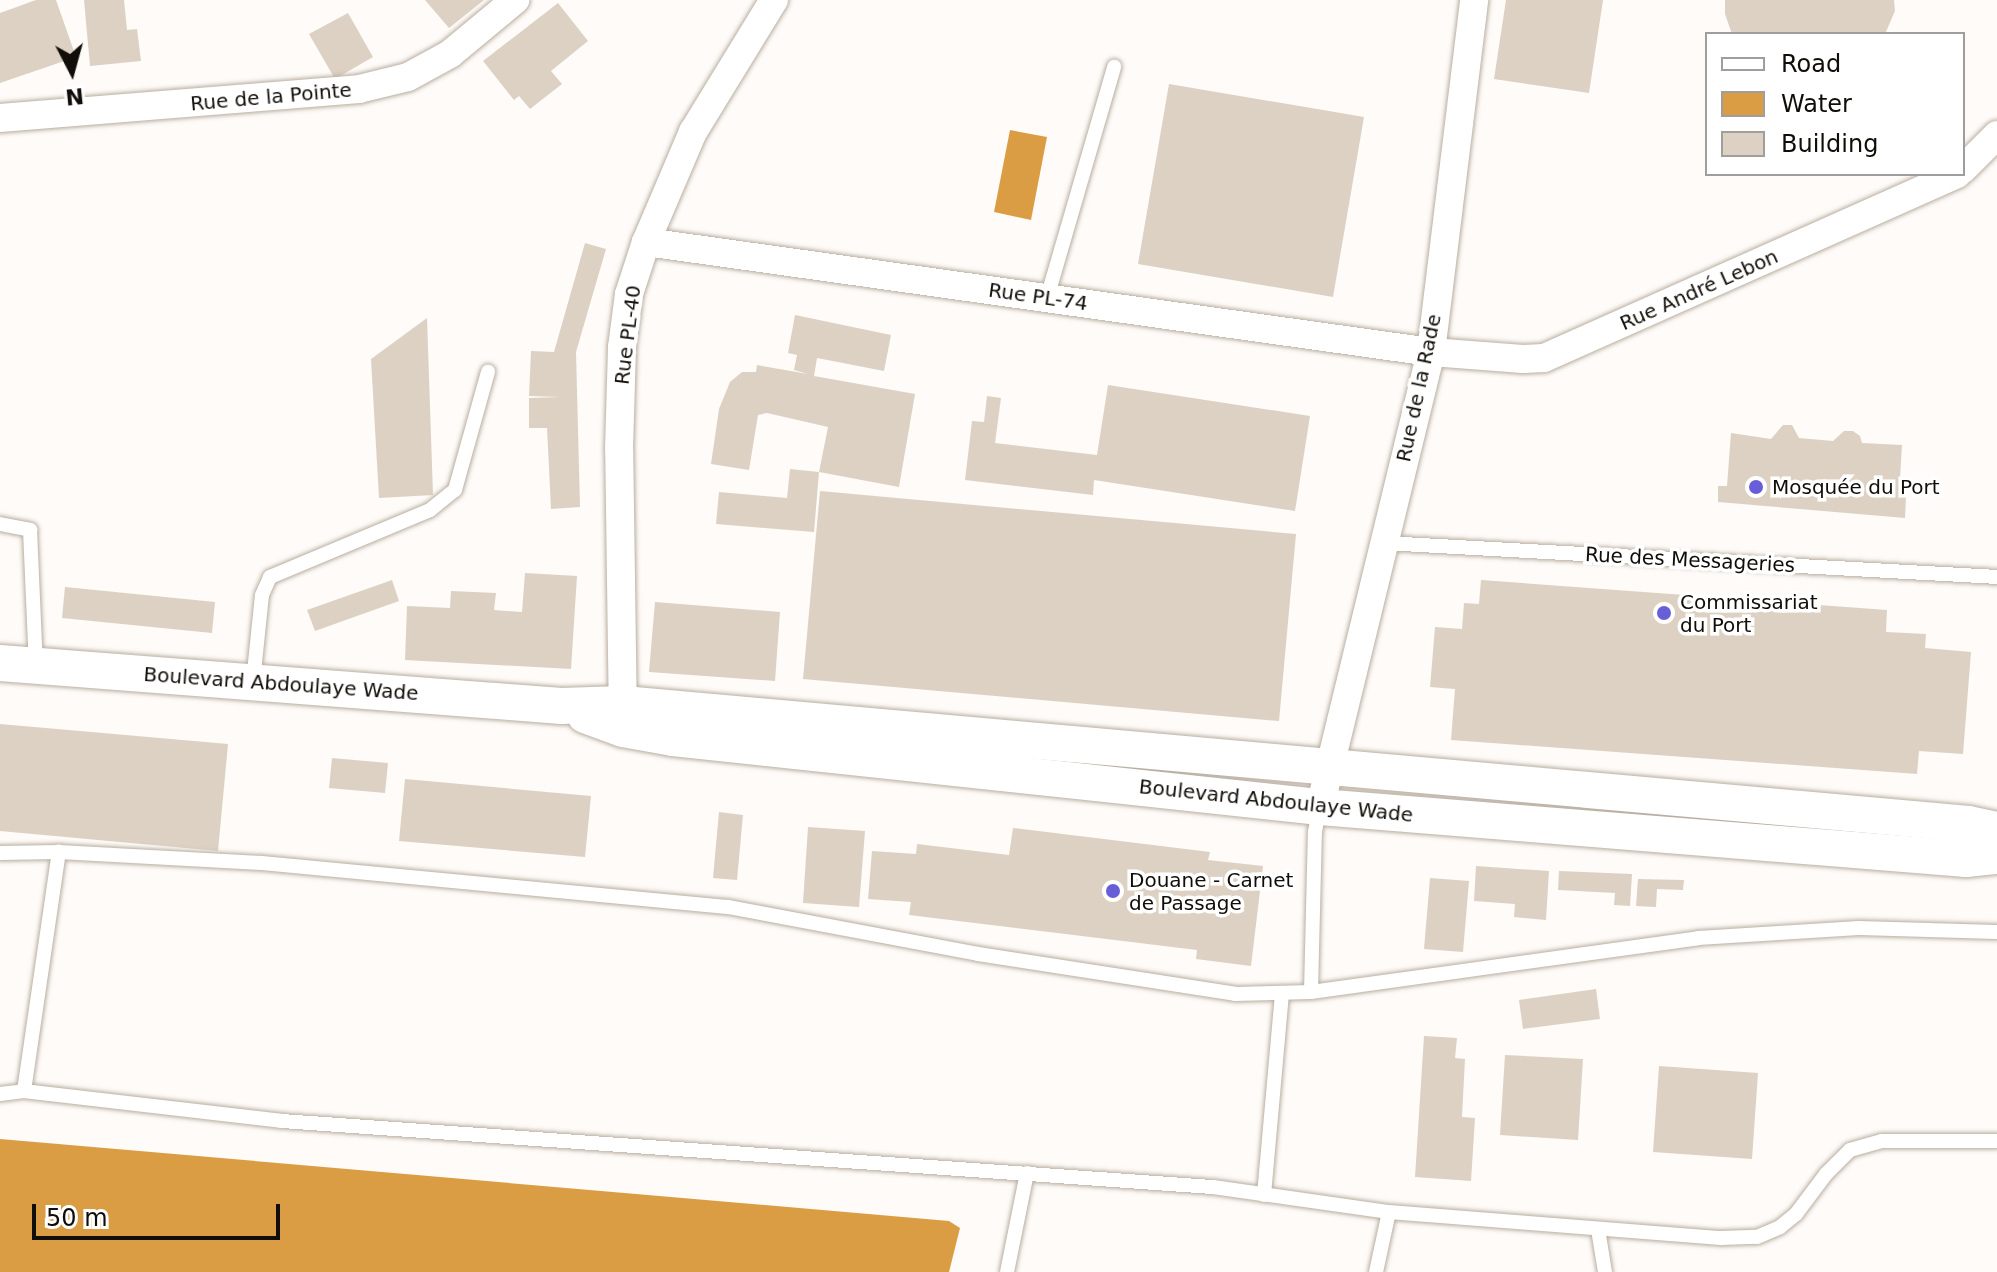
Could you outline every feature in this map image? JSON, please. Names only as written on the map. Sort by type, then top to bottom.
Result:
[{"type":"street","name":"Rue de la Pointe","points":[[0,118],[359,89],[408,77],[450,54],[515,0]]},
{"type":"street","name":"Rue PL-40","points":[[623,717],[619,530],[622,347],[629,294],[646,242],[693,132],[774,0]]},
{"type":"street","name":"Rue de la Rade","points":[[1320,807],[1431,352],[1474,0]]},
{"type":"street","points":[[1965,167],[1997,135]]},
{"type":"street","name":"Rue André Lebon","points":[[1431,352],[1544,358],[1953,176]]},
{"type":"street","name":"Rue PL-74","points":[[646,242],[1431,352]]},
{"type":"street","name":"Boulevard Abdoulaye Wade","points":[[0,663],[561,706],[623,717],[1328,769],[1969,824],[1997,830]]},
{"type":"street","name":"Boulevard Abdoulaye Wade","points":[[623,717],[689,740],[1320,807],[1966,859],[1997,856]]},
{"type":"lane","points":[[1047,298],[1114,67]]},
{"type":"lane","points":[[253,682],[262,595],[270,577],[430,510],[455,490],[488,372]]},
{"type":"lane","points":[[0,524],[30,530],[36,666]]},
{"type":"lane","name":"Rue des Messageries","points":[[1384,543],[1997,577]]},
{"type":"lane","points":[[1311,992],[1315,832],[1320,807]]},
{"type":"lane","points":[[0,853],[59,852],[261,863],[728,907],[1158,984],[1235,994],[1311,992],[1698,938],[1859,928],[1997,932]]},
{"type":"lane","points":[[24,1091],[59,852]]},
{"type":"lane","points":[[1264,1195],[1282,995]]},
{"type":"lane","points":[[0,1094],[24,1091],[282,1121],[1027,1173],[1264,1195],[1389,1212],[1721,1238],[1757,1237],[1780,1227],[1796,1214],[1826,1174],[1850,1150],[1882,1141],[1997,1141]]},
{"type":"lane","points":[[1007,1272],[1027,1173]]},
{"type":"lane","points":[[1376,1272],[1389,1212]]},
{"type":"lane","points":[[1598,1229],[1605,1272]]},
{"type":"water","points":[[1010,130],[1047,137],[1031,220],[994,212]]},
{"type":"water","points":[[0,1139],[949,1221],[960,1228],[949,1272],[0,1272]]},
{"type":"building","points":[[36,0],[56,0],[76,57],[0,83],[0,13]]},
{"type":"building","points":[[84,0],[124,0],[127,30],[137,29],[141,61],[90,66]]},
{"type":"building","points":[[425,0],[484,0],[449,28]]},
{"type":"building","points":[[1506,0],[1603,0],[1589,93],[1494,79]]},
{"type":"building","points":[[1725,0],[1894,0],[1895,11],[1886,32],[1731,32],[1725,14]]},
{"type":"building","points":[[558,3],[588,41],[551,71],[562,84],[530,109],[519,96],[514,100],[483,61]]},
{"type":"building","points":[[348,13],[373,57],[335,79],[309,34]]},
{"type":"building","points":[[1169,84],[1364,117],[1333,297],[1138,264]]},
{"type":"building","points":[[585,243],[606,249],[576,352],[580,507],[551,509],[547,428],[529,428],[529,398],[560,397],[529,396],[531,351],[554,352]]},
{"type":"building","points":[[795,315],[891,335],[884,371],[817,358],[814,376],[915,394],[899,487],[819,472],[828,427],[767,413],[758,415],[749,470],[711,464],[719,409],[730,382],[742,372],[756,372],[757,365],[808,374],[794,370],[797,355],[788,353]]},
{"type":"building","points":[[427,318],[433,495],[379,498],[371,359]]},
{"type":"building","points":[[1108,385],[1310,416],[1295,511],[1094,480],[1093,495],[965,480],[972,421],[984,422],[987,396],[1001,398],[995,443],[1097,455]]},
{"type":"building","points":[[1783,425],[1792,425],[1799,438],[1833,441],[1844,431],[1853,431],[1860,436],[1862,443],[1902,445],[1899,495],[1906,496],[1905,518],[1718,502],[1718,486],[1727,486],[1731,433],[1771,439]]},
{"type":"building","points":[[790,469],[819,472],[814,532],[716,524],[719,492],[787,498]]},
{"type":"building","points":[[820,491],[1296,534],[1279,721],[803,679]]},
{"type":"building","points":[[525,573],[577,576],[571,669],[405,660],[407,606],[450,608],[451,591],[496,593],[494,610],[522,612]]},
{"type":"building","points":[[392,580],[399,601],[315,631],[307,610]]},
{"type":"building","points":[[1481,580],[1887,610],[1886,632],[1926,634],[1925,648],[1971,652],[1963,754],[1919,751],[1917,774],[1451,740],[1455,689],[1430,687],[1435,627],[1462,629],[1464,603],[1479,604]]},
{"type":"building","points":[[65,587],[215,602],[212,633],[62,618]]},
{"type":"building","points":[[655,602],[780,612],[775,681],[649,672]]},
{"type":"building","points":[[0,724],[228,744],[218,851],[0,831]]},
{"type":"building","points":[[332,758],[388,763],[385,793],[329,788]]},
{"type":"building","points":[[405,779],[591,796],[585,857],[399,841]]},
{"type":"building","points":[[719,812],[743,815],[737,880],[713,878]]},
{"type":"building","points":[[808,827],[865,831],[859,907],[803,903]]},
{"type":"building","points":[[1013,828],[1210,852],[1208,860],[1263,866],[1251,966],[1196,959],[1197,950],[909,915],[911,902],[868,899],[872,851],[916,854],[917,844],[1009,855]]},
{"type":"building","points":[[1476,866],[1549,871],[1546,920],[1514,917],[1515,904],[1474,901]]},
{"type":"building","points":[[1559,871],[1632,874],[1630,906],[1614,905],[1615,893],[1558,890]]},
{"type":"building","points":[[1430,878],[1469,881],[1463,952],[1424,949]]},
{"type":"building","points":[[1638,879],[1684,880],[1683,890],[1657,889],[1656,907],[1636,906]]},
{"type":"building","points":[[1596,989],[1600,1019],[1523,1029],[1519,1000]]},
{"type":"building","points":[[1424,1036],[1457,1038],[1455,1058],[1465,1059],[1462,1117],[1475,1118],[1471,1181],[1415,1177]]},
{"type":"building","points":[[1505,1055],[1583,1059],[1578,1140],[1500,1135]]},
{"type":"building","points":[[1659,1066],[1758,1073],[1752,1159],[1653,1152]]},
{"type":"place","name":"Mosquée du Port","points":[[1756,487]]},
{"type":"place","name":"Commissariat du Port","points":[[1664,613]]},
{"type":"place","name":"Douane - Carnet de Passage","points":[[1113,891]]}]
